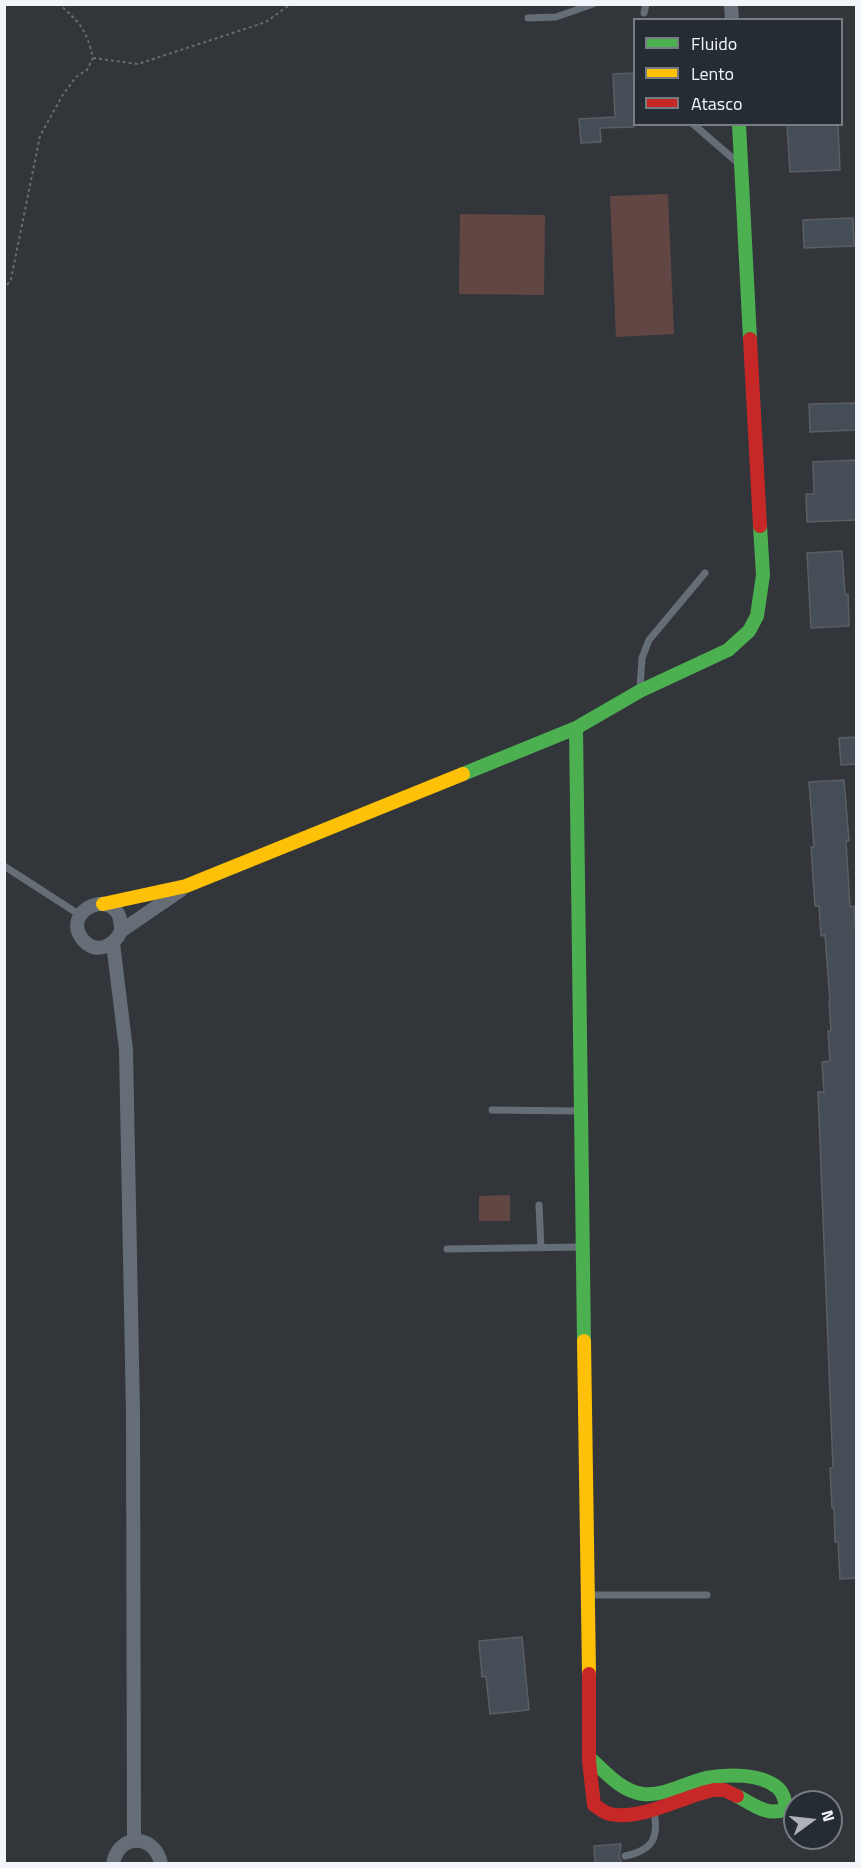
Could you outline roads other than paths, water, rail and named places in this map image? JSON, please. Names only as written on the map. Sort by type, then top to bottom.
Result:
[{"type":"street","points":[[186,886],[122,931],[113,944],[101,948],[88,945],[80,935],[78,921],[90,906],[186,886],[576,728],[640,691],[728,650],[749,631],[757,616],[763,575],[739,126]]},
{"type":"street","points":[[576,728],[581,1247],[590,1786],[594,1805],[608,1814],[623,1815],[654,1808],[694,1794],[717,1789],[741,1796],[762,1811],[770,1813],[782,1812],[786,1809],[785,1796],[772,1782],[746,1777],[712,1777],[651,1794],[634,1792],[620,1786],[590,1758]]},
{"type":"street","points":[[103,904],[114,909],[119,915],[122,931]]},
{"type":"street","points":[[113,944],[126,1050],[133,1414],[134,1840]]},
{"type":"street","points":[[113,1863],[120,1847],[134,1840],[150,1844],[161,1863]]},
{"type":"lane","points":[[528,18],[556,17],[593,4]]},
{"type":"lane","points":[[644,14],[646,4]]},
{"type":"lane","points":[[695,126],[742,166]]},
{"type":"lane","points":[[640,691],[644,649],[705,573]]},
{"type":"lane","points":[[4,867],[81,915]]},
{"type":"lane","points":[[492,1110],[580,1111]]},
{"type":"lane","points":[[539,1205],[541,1248]]},
{"type":"lane","points":[[447,1249],[581,1247]]},
{"type":"lane","points":[[588,1595],[707,1594]]},
{"type":"lane","points":[[625,1856],[639,1853],[649,1846],[655,1837],[657,1828],[654,1808]]}]
